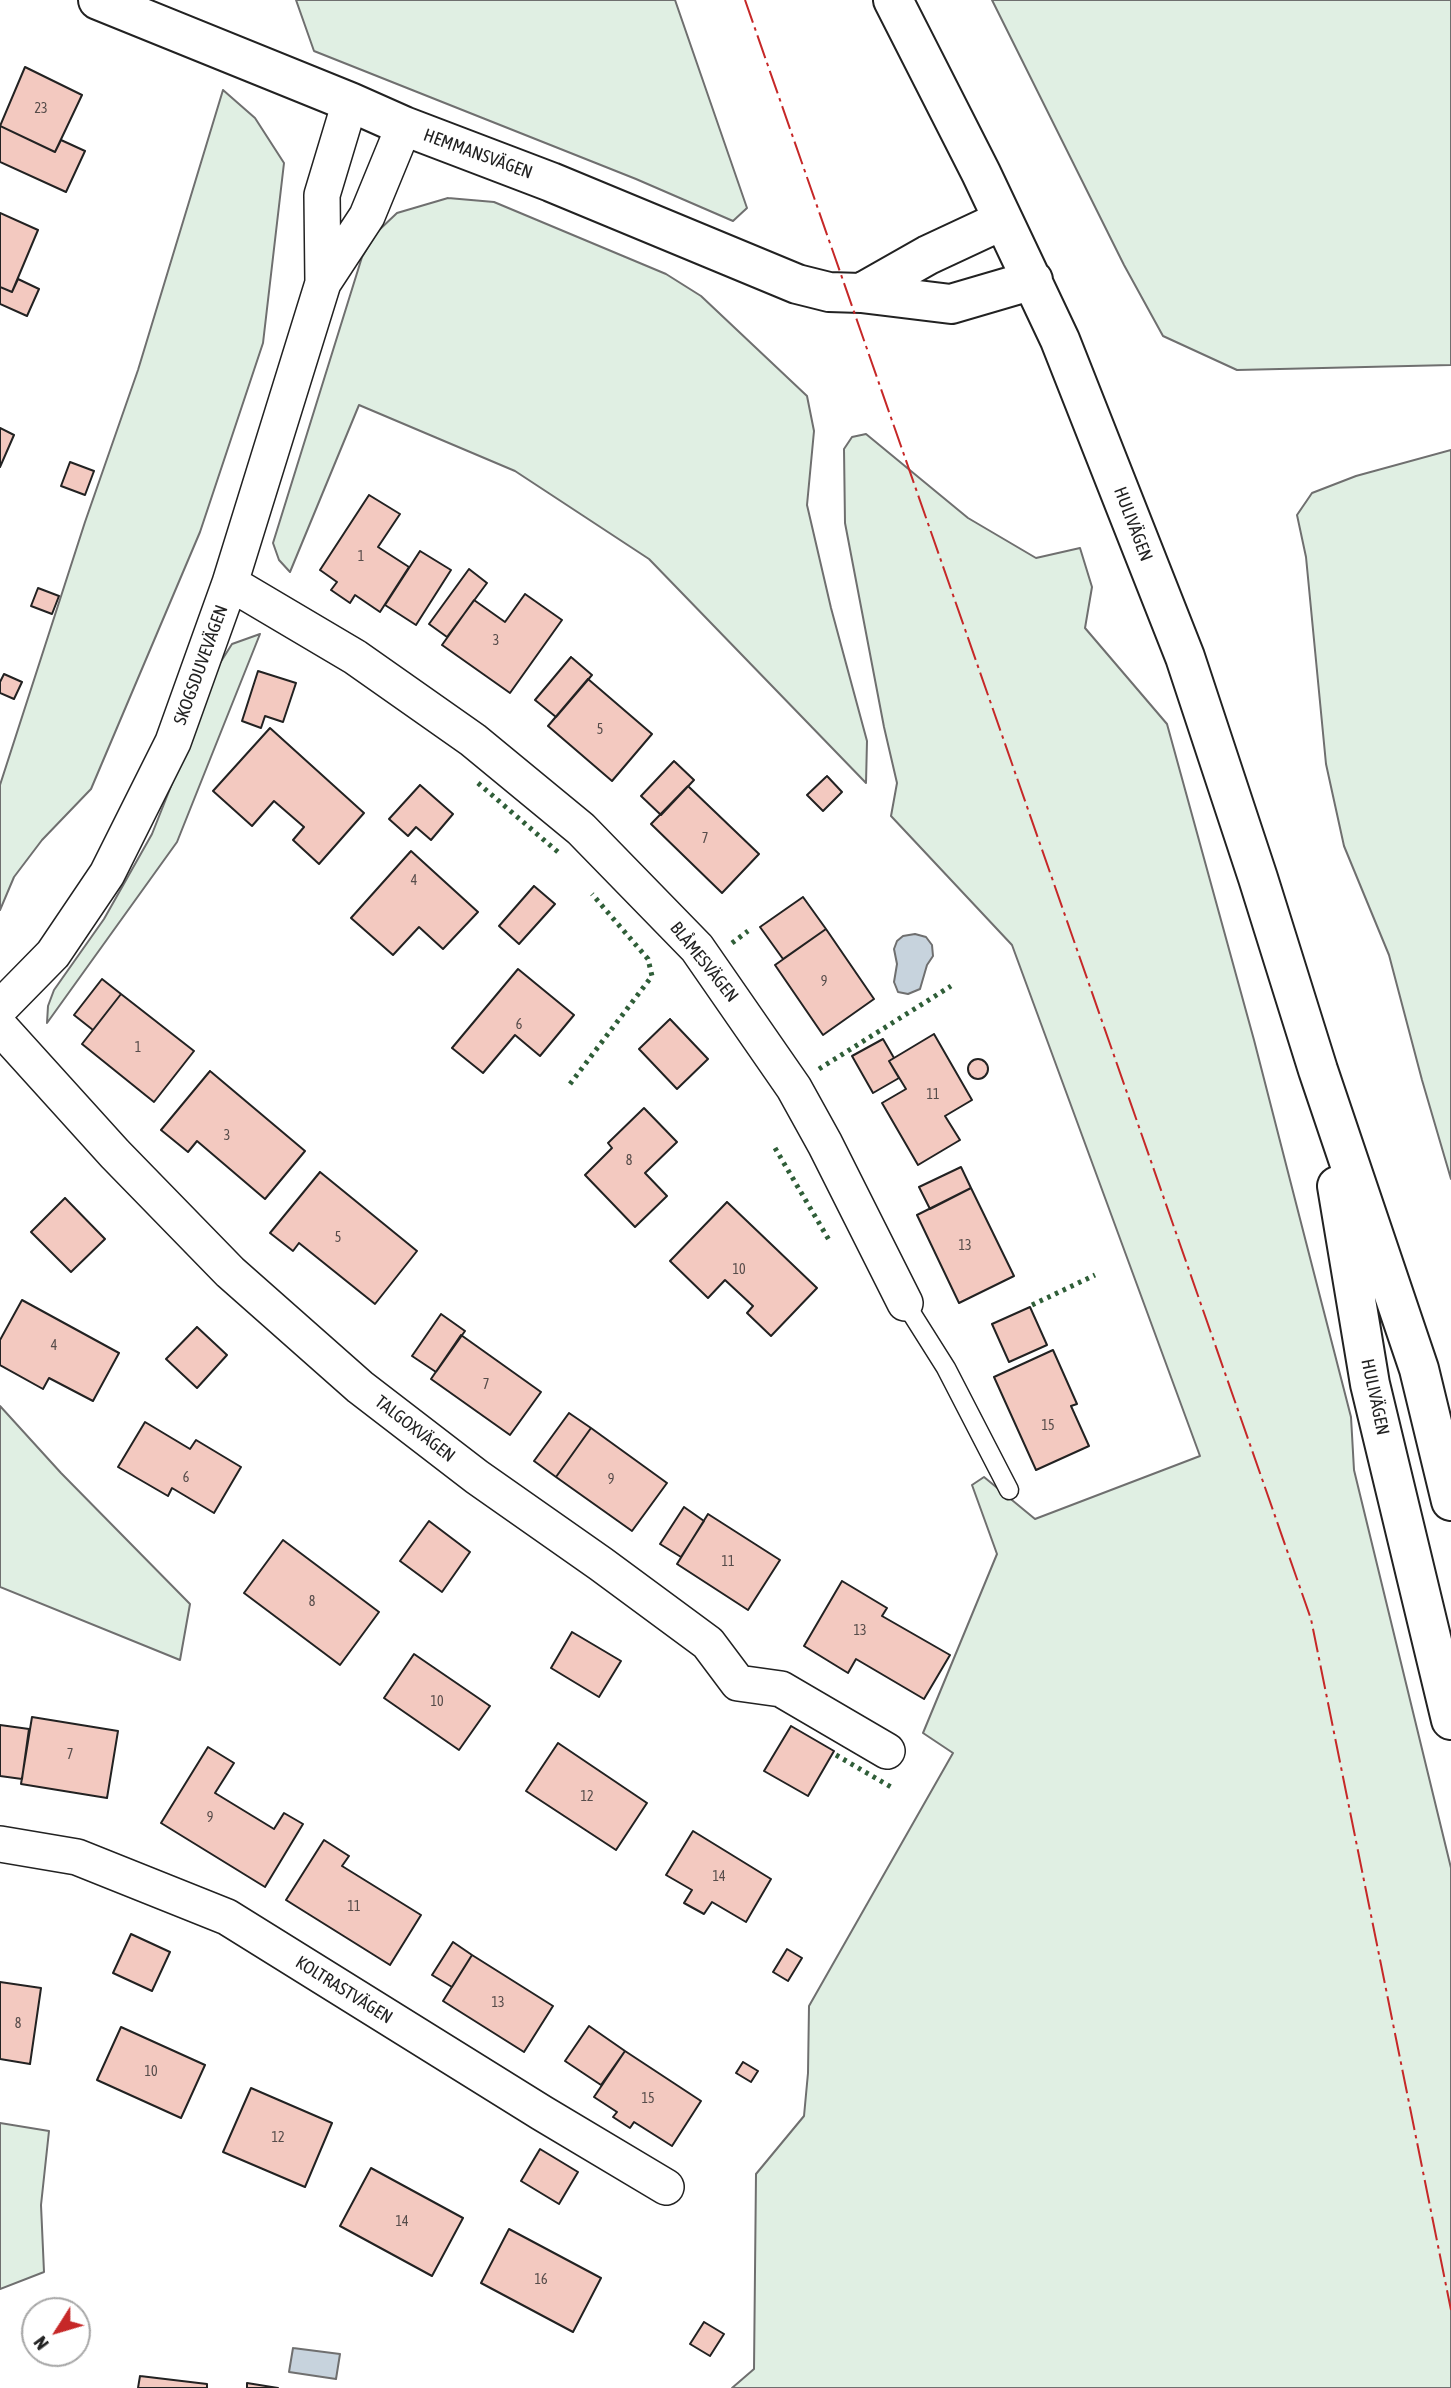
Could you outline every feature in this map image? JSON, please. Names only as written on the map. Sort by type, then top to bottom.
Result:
[{"type":"main road","name":"HEMMANSVÄGEN","points":[[98,0],[404,126],[541,177],[797,284],[829,292],[861,293],[951,304],[1033,280]]},
{"type":"main road","name":"HULIVÄGEN","points":[[893,0],[1033,280],[1060,340],[1185,657],[1318,1070],[1419,1369],[1451,1501]]},
{"type":"main road","points":[[861,293],[928,255],[1003,220]]},
{"type":"main road","name":"HULIVÄGEN","points":[[1318,1070],[1370,1384],[1451,1720]]},
{"type":"street","name":"SKOGSDUVEVÄGEN","points":[[323,283],[322,195],[350,102]]},
{"type":"street","name":"SKOGSDUVEVÄGEN","points":[[0,1008],[53,954],[107,874],[173,743],[230,583],[323,283],[367,216],[404,126]]},
{"type":"street","name":"BLÅMESVÄGEN","points":[[230,583],[355,657],[473,740],[581,829],[697,948],[794,1088],[905,1303]]},
{"type":"street","name":"TALGOXVÄGEN","points":[[0,1027],[115,1154],[229,1272],[360,1387],[477,1477],[708,1643],[738,1683],[781,1689],[887,1751]]},
{"type":"street","name":"KOLTRASTVÄGEN","points":[[0,1844],[77,1857],[227,1917],[666,2187]]},
{"type":"lane","name":"BLÅMESVÄGEN","points":[[905,1303],[946,1368],[1009,1490]]},
{"type":"green space","points":[[296,0],[675,0],[747,208],[733,221],[636,179],[314,51]]},
{"type":"green space","points":[[992,0],[1451,0],[1451,365],[1237,370],[1163,336],[1124,265]]},
{"type":"green space","points":[[223,90],[255,118],[284,163],[263,343],[200,532],[91,789],[42,840],[14,877],[0,910],[0,785],[85,522],[138,370]]},
{"type":"green space","points":[[448,198],[494,202],[666,274],[701,296],[807,396],[814,431],[807,505],[831,608],[867,741],[866,783],[649,559],[515,471],[359,405],[290,572],[279,560],[273,543],[362,257],[377,232],[397,213]]},
{"type":"green space","points":[[866,434],[968,518],[1036,558],[1080,548],[1092,587],[1085,628],[1167,724],[1254,1040],[1351,1417],[1354,1470],[1451,1868],[1451,2388],[732,2388],[754,2369],[756,2174],[804,2116],[809,2006],[953,1753],[923,1733],[997,1554],[972,1485],[984,1477],[1035,1519],[1200,1456],[1012,945],[891,816],[897,783],[845,523],[844,449],[852,437]]},
{"type":"green space","points":[[1451,450],[1451,1179],[1389,955],[1344,846],[1326,764],[1306,557],[1297,515],[1312,493],[1356,476]]},
{"type":"green space","points":[[260,634],[177,842],[47,1023],[48,1006],[54,990],[104,919],[152,834],[220,663],[232,644]]},
{"type":"green space","points":[[0,1406],[61,1473],[190,1604],[180,1660],[0,1587]]},
{"type":"green space","points":[[0,2123],[49,2131],[41,2205],[44,2272],[0,2289]]},
{"type":"shaded area","points":[[915,934],[926,937],[932,945],[933,956],[927,965],[920,989],[908,994],[898,992],[894,982],[897,964],[894,949],[903,936]]},
{"type":"shaded area","points":[[293,2348],[340,2354],[336,2379],[289,2372]]},
{"type":"building","points":[[25,67],[82,95],[55,152],[0,126]]},
{"type":"building","points":[[0,126],[55,152],[61,140],[85,151],[66,192],[0,162]]},
{"type":"building","points":[[0,213],[38,230],[12,292],[0,287]]},
{"type":"building","points":[[18,279],[39,289],[27,316],[0,304],[0,287],[12,292]]},
{"type":"building","points":[[0,428],[14,435],[0,467]]},
{"type":"building","points":[[70,462],[94,471],[85,495],[61,486]]},
{"type":"building","points":[[369,495],[400,514],[378,547],[409,567],[380,612],[355,595],[350,603],[331,590],[337,582],[320,570]]},
{"type":"building","points":[[420,551],[451,570],[416,625],[385,605]]},
{"type":"building","points":[[469,569],[487,583],[447,637],[429,624]]},
{"type":"building","points":[[38,588],[59,596],[52,614],[31,606]]},
{"type":"building","points":[[525,594],[562,620],[510,693],[442,645],[474,600],[505,622]]},
{"type":"building","points":[[571,657],[592,675],[556,717],[535,700]]},
{"type":"building","points":[[258,671],[296,683],[283,722],[265,716],[261,728],[242,721]]},
{"type":"building","points":[[4,674],[22,682],[14,699],[0,693],[0,682]]},
{"type":"building","points":[[588,679],[652,734],[612,781],[548,726]]},
{"type":"building","points":[[270,728],[364,813],[319,864],[293,840],[304,827],[274,801],[252,826],[213,791]]},
{"type":"building","points":[[674,761],[694,780],[661,815],[641,796]]},
{"type":"building","points":[[827,776],[842,792],[823,811],[807,795]]},
{"type":"building","points":[[420,785],[453,814],[431,840],[416,827],[408,836],[389,819]]},
{"type":"building","points":[[688,786],[759,854],[722,893],[651,824]]},
{"type":"building","points":[[411,851],[478,912],[443,949],[419,927],[393,955],[351,918]]},
{"type":"building","points":[[534,886],[555,904],[519,944],[499,926]]},
{"type":"building","points":[[803,897],[826,929],[783,959],[760,927]]},
{"type":"building","points":[[826,929],[874,999],[823,1035],[775,965]]},
{"type":"building","points":[[518,969],[574,1015],[540,1056],[515,1035],[483,1073],[452,1048]]},
{"type":"building","points":[[102,979],[121,994],[93,1030],[74,1015]]},
{"type":"building","points":[[121,994],[194,1051],[154,1102],[82,1044]]},
{"type":"building","points":[[670,1019],[708,1059],[677,1089],[639,1049]]},
{"type":"building","points":[[934,1034],[972,1100],[945,1116],[960,1140],[918,1165],[882,1103],[906,1089],[889,1061]]},
{"type":"building","points":[[883,1039],[894,1058],[889,1061],[899,1078],[873,1093],[852,1056]]},
{"type":"building","points":[[978,1059],[985,1062],[988,1069],[985,1076],[978,1079],[971,1076],[968,1069],[971,1062]]},
{"type":"building","points":[[210,1071],[305,1151],[265,1199],[197,1141],[188,1152],[161,1130]]},
{"type":"building","points":[[644,1108],[677,1142],[645,1173],[667,1196],[635,1227],[585,1175],[612,1148],[608,1143]]},
{"type":"building","points":[[961,1167],[971,1188],[930,1209],[919,1187]]},
{"type":"building","points":[[320,1172],[417,1251],[375,1304],[299,1243],[293,1251],[270,1233]]},
{"type":"building","points":[[971,1188],[1014,1276],[959,1303],[917,1215]]},
{"type":"building","points":[[65,1198],[105,1239],[71,1272],[31,1232]]},
{"type":"building","points":[[727,1202],[817,1288],[771,1336],[747,1313],[753,1306],[725,1280],[708,1298],[670,1261]]},
{"type":"building","points":[[22,1300],[119,1353],[93,1401],[49,1378],[43,1389],[0,1365],[0,1340]]},
{"type":"building","points":[[1030,1307],[1047,1345],[1009,1362],[992,1324]]},
{"type":"building","points":[[441,1314],[465,1331],[436,1372],[412,1356]]},
{"type":"building","points":[[197,1327],[227,1355],[197,1388],[166,1359]]},
{"type":"building","points":[[461,1335],[541,1392],[510,1435],[431,1379]]},
{"type":"building","points":[[1053,1350],[1077,1404],[1071,1406],[1089,1446],[1036,1470],[994,1377]]},
{"type":"building","points":[[569,1413],[591,1428],[556,1477],[534,1461]]},
{"type":"building","points":[[145,1422],[190,1449],[196,1440],[241,1467],[214,1513],[172,1488],[168,1496],[118,1467]]},
{"type":"building","points":[[591,1428],[667,1483],[632,1531],[556,1477]]},
{"type":"building","points":[[684,1507],[704,1521],[681,1557],[660,1544]]},
{"type":"building","points":[[708,1514],[780,1560],[748,1610],[677,1564]]},
{"type":"building","points":[[429,1521],[470,1552],[442,1592],[400,1561]]},
{"type":"building","points":[[283,1540],[379,1612],[340,1665],[244,1593]]},
{"type":"building","points":[[842,1581],[887,1608],[882,1616],[950,1655],[924,1699],[856,1659],[848,1673],[804,1646]]},
{"type":"building","points":[[572,1632],[621,1661],[599,1697],[551,1668]]},
{"type":"building","points":[[414,1654],[490,1706],[459,1750],[384,1698]]},
{"type":"building","points":[[32,1717],[118,1731],[107,1798],[21,1784]]},
{"type":"building","points":[[0,1725],[29,1729],[22,1779],[0,1776]]},
{"type":"building","points":[[791,1726],[834,1751],[808,1796],[764,1771]]},
{"type":"building","points":[[558,1743],[647,1803],[616,1850],[526,1791]]},
{"type":"building","points":[[208,1747],[234,1763],[215,1793],[274,1829],[284,1813],[303,1824],[265,1887],[161,1823]]},
{"type":"building","points":[[693,1831],[771,1879],[746,1922],[712,1902],[704,1914],[684,1903],[692,1890],[666,1875]]},
{"type":"building","points":[[324,1840],[349,1856],[342,1866],[421,1915],[390,1965],[286,1900]]},
{"type":"building","points":[[131,1934],[170,1952],[152,1991],[113,1973]]},
{"type":"building","points":[[453,1942],[472,1955],[452,1987],[432,1975]]},
{"type":"building","points":[[787,1949],[802,1958],[788,1981],[773,1972]]},
{"type":"building","points":[[472,1955],[553,2006],[524,2052],[443,2001]]},
{"type":"building","points":[[0,1982],[41,1988],[30,2064],[0,2059]]},
{"type":"building","points":[[589,2026],[625,2051],[601,2085],[565,2061]]},
{"type":"building","points":[[121,2027],[205,2065],[181,2118],[97,2080]]},
{"type":"building","points":[[625,2051],[701,2101],[672,2146],[634,2122],[630,2128],[613,2117],[617,2112],[594,2097]]},
{"type":"building","points":[[743,2062],[758,2071],[751,2082],[736,2073]]},
{"type":"building","points":[[251,2088],[332,2123],[305,2187],[223,2152]]},
{"type":"building","points":[[540,2149],[578,2172],[559,2204],[521,2181]]},
{"type":"building","points":[[371,2168],[463,2218],[432,2276],[340,2226]]},
{"type":"building","points":[[509,2229],[601,2278],[573,2332],[481,2283]]},
{"type":"building","points":[[704,2322],[724,2334],[710,2356],[690,2344]]},
{"type":"building","points":[[140,2376],[207,2384],[207,2388],[138,2388]]},
{"type":"building","points":[[247,2383],[278,2388],[247,2388]]},
{"type":"hedge","points":[[478,783],[559,853]]},
{"type":"hedge","points":[[570,1084],[652,976],[648,959],[592,894]]},
{"type":"hedge","points":[[732,943],[748,931]]},
{"type":"hedge","points":[[819,1069],[951,986]]},
{"type":"hedge","points":[[775,1148],[829,1240]]},
{"type":"hedge","points":[[1032,1305],[1095,1275]]},
{"type":"hedge","points":[[836,1755],[891,1787]]},
{"type":"power","points":[[745,0],[1311,1619],[1451,2310]]}]
